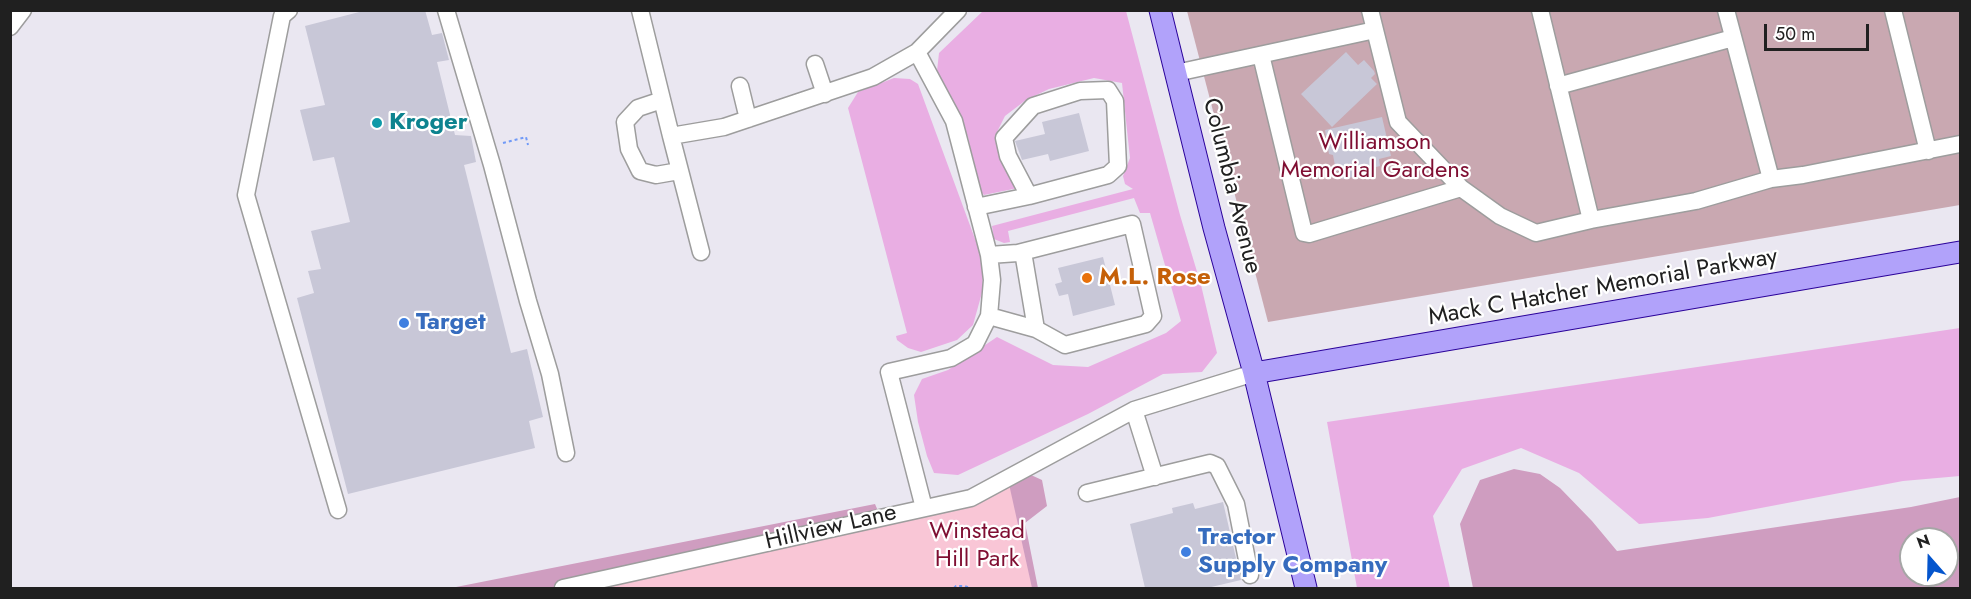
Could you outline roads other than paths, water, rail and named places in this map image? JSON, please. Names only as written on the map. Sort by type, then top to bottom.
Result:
[{"type":"main road","name":"Columbia Avenue","points":[[1160,10],[1214,228],[1254,373],[1306,588]]},
{"type":"main road","name":"Mack C Hatcher Memorial Parkway","points":[[1254,373],[1960,252]]},
{"type":"street","points":[[10,27],[23,10]]},
{"type":"street","points":[[289,10],[282,16],[246,195],[338,510]]},
{"type":"street","points":[[446,10],[550,374],[566,453]]},
{"type":"street","points":[[640,10],[701,252]]},
{"type":"street","points":[[671,136],[724,127],[873,77],[917,51],[958,10]]},
{"type":"street","points":[[1370,10],[1398,122],[1461,188],[1500,216],[1536,233],[1696,201],[1771,179],[1803,175],[1960,144]]},
{"type":"street","points":[[1540,10],[1592,220]]},
{"type":"street","points":[[1726,10],[1771,179]]},
{"type":"street","points":[[1893,10],[1928,151]]},
{"type":"street","points":[[1176,73],[1375,30]]},
{"type":"street","points":[[1558,86],[1733,38]]},
{"type":"street","points":[[917,51],[954,121],[989,255],[993,280],[989,316],[975,344],[951,358],[889,372],[924,508]]},
{"type":"street","points":[[1261,55],[1304,233],[1309,234],[1461,188]]},
{"type":"street","points":[[815,64],[825,94]]},
{"type":"street","points":[[740,86],[748,119]]},
{"type":"street","points":[[976,207],[1029,196],[1108,175],[1118,166],[1115,101],[1108,90],[1080,91],[1033,106],[1004,138],[1008,156],[1029,196]]},
{"type":"street","points":[[662,100],[638,108],[625,122],[629,149],[640,171],[656,175],[679,171]]},
{"type":"street","points":[[989,255],[1023,252],[1132,224],[1153,316],[1146,324],[1065,345],[1036,329],[989,316]]},
{"type":"street","points":[[1023,252],[1036,329]]},
{"type":"street","name":"Hillview Lane","points":[[563,588],[970,498],[1134,410],[1254,373]]},
{"type":"street","points":[[1134,410],[1155,477]]},
{"type":"street","points":[[1087,494],[1210,463],[1217,466],[1236,504],[1250,575]]},
{"type":"place","name":"Kroger","points":[[377,123]]},
{"type":"place","name":"M.L. Rose","points":[[1087,278]]},
{"type":"place","name":"Target","points":[[404,323]]},
{"type":"place","name":"Tractor Supply Company","points":[[1186,552]]},
{"type":"park label","name":"Williamson Memorial Gardens","points":[[1375,157]]},
{"type":"park label","name":"Winstead Hill Park","points":[[977,546]]}]
